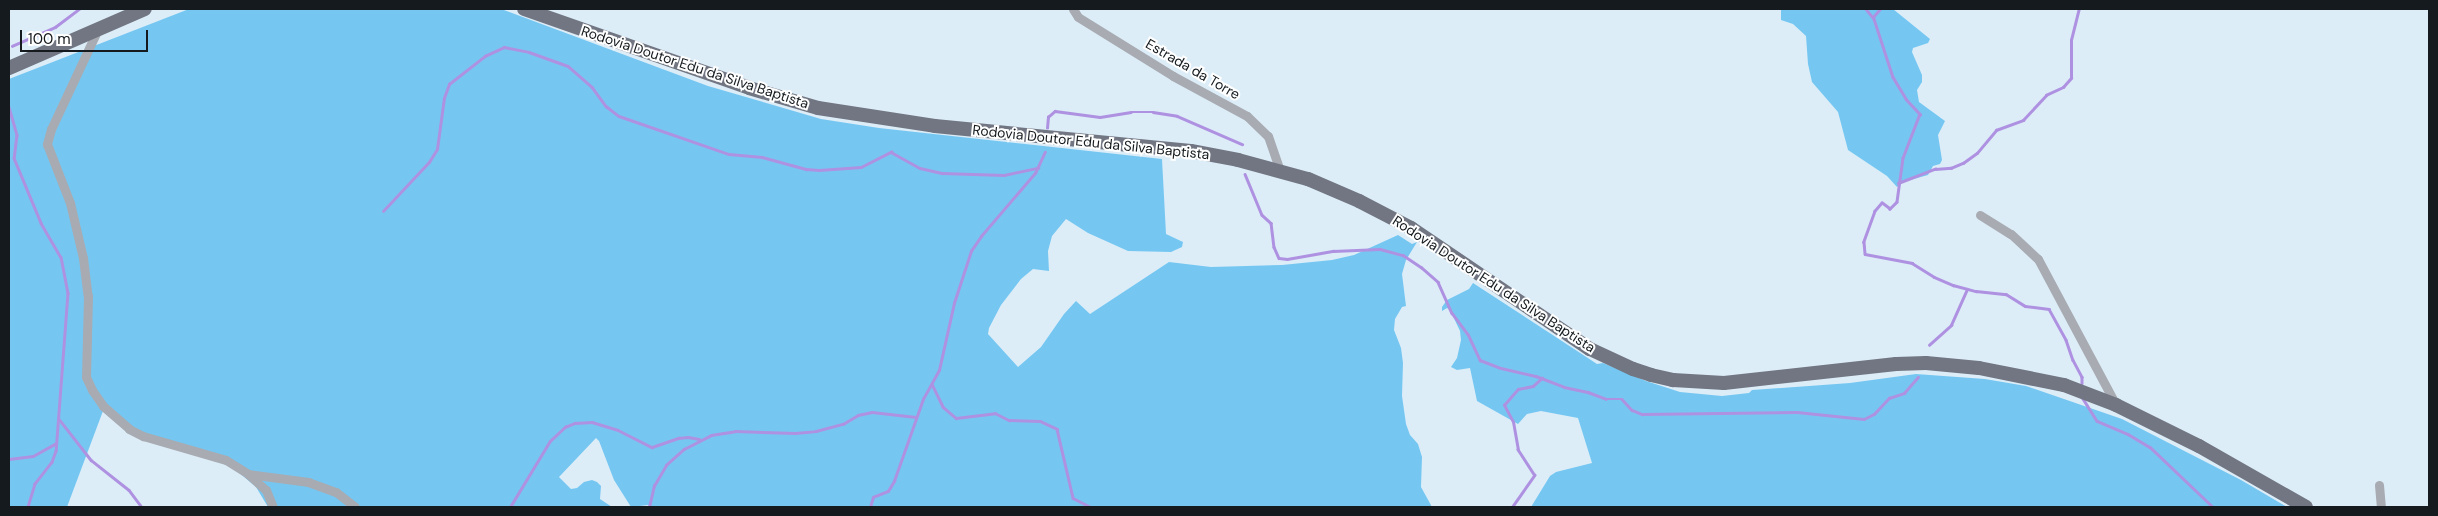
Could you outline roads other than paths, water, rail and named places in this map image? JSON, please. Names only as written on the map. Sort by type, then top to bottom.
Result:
[{"type":"main road","points":[[9,68],[145,9]]},
{"type":"main road","name":"Rodovia Doutor Edu da Silva Baptista","points":[[524,9],[749,88],[818,108],[935,126],[1191,151],[1280,170],[1332,188],[1411,228],[1590,348],[1633,369],[1651,375],[1673,380],[1724,383],[1896,364],[1926,363],[1979,368],[2046,380],[2081,390],[2116,405],[2199,446],[2306,507]]},
{"type":"street","name":"Estrada da Torre","points":[[1073,9],[1078,16],[1172,76],[1248,116],[1268,136],[1280,170]]},
{"type":"street","points":[[97,31],[51,129],[47,144],[70,203],[83,258],[88,296],[86,378],[103,406],[129,429],[143,436],[226,460],[248,474],[266,490],[273,507]]},
{"type":"street","points":[[1980,215],[2012,234],[2038,259],[2116,405]]},
{"type":"street","points":[[248,474],[308,482],[336,492],[355,507]]},
{"type":"street","points":[[2379,485],[2381,507]]},
{"type":"waterway","points":[[12,46],[55,27],[79,9]]},
{"type":"waterway","points":[[1866,9],[1874,19],[1893,77],[1906,99],[1920,114],[1903,158],[1897,202],[1890,209],[1882,203],[1875,211],[1864,242],[1865,254],[1912,263],[1934,277],[1953,285],[1976,291],[2006,294],[2025,306],[2049,309],[2066,340],[2073,360],[2082,377],[2082,383]]},
{"type":"waterway","points":[[1873,17],[1880,9]]},
{"type":"waterway","points":[[1898,183],[1935,169],[1951,168],[1963,163],[1977,153],[1996,130],[2023,120],[2046,95],[2063,87],[2071,78],[2071,40],[2079,9]]},
{"type":"waterway","points":[[383,211],[429,162],[437,149],[444,98],[449,84],[485,56],[504,47],[529,52],[568,66],[592,87],[606,106],[619,116],[729,154],[762,157],[806,169],[819,170],[861,167],[891,152],[920,168],[942,173],[1004,175],[1038,168]]},
{"type":"waterway","points":[[9,107],[17,135],[14,158],[41,223],[61,257],[68,293],[56,451],[52,462],[35,484],[28,507]]},
{"type":"waterway","points":[[1047,128],[1048,117],[1055,111],[1100,117],[1131,112],[1153,112],[1177,116],[1242,144]]},
{"type":"waterway","points":[[870,507],[873,497],[888,491],[894,481],[923,399],[939,370],[954,303],[971,251],[981,236],[1035,173],[1045,152]]},
{"type":"waterway","points":[[1245,174],[1262,215],[1271,223],[1274,247],[1279,258],[1287,259],[1333,251],[1380,249],[1403,255],[1438,282],[1452,313],[1468,334],[1480,360],[1606,399],[1622,399],[1632,410],[1642,414],[1797,412],[1864,419],[1874,414],[1889,398],[1904,393],[1918,377]]},
{"type":"waterway","points":[[1929,345],[1951,325],[1967,289]]},
{"type":"waterway","points":[[1512,507],[1534,475],[1518,450],[1513,422],[1504,405],[1518,389],[1533,386],[1542,378]]},
{"type":"waterway","points":[[932,384],[943,407],[956,418],[995,413],[1009,420],[1040,421],[1057,429],[1073,498],[1091,507]]},
{"type":"waterway","points":[[2082,397],[2097,421],[2128,434],[2150,447],[2213,507]]},
{"type":"waterway","points":[[649,507],[654,486],[666,465],[684,449],[711,435],[735,431],[795,433],[816,431],[843,424],[858,415],[872,412],[916,417]]},
{"type":"waterway","points":[[59,419],[91,460],[129,490],[142,507]]},
{"type":"waterway","points":[[510,507],[550,441],[565,427],[575,423],[592,422],[618,430],[652,447],[678,438],[699,439]]},
{"type":"waterway","points":[[9,459],[33,456],[56,443]]}]
